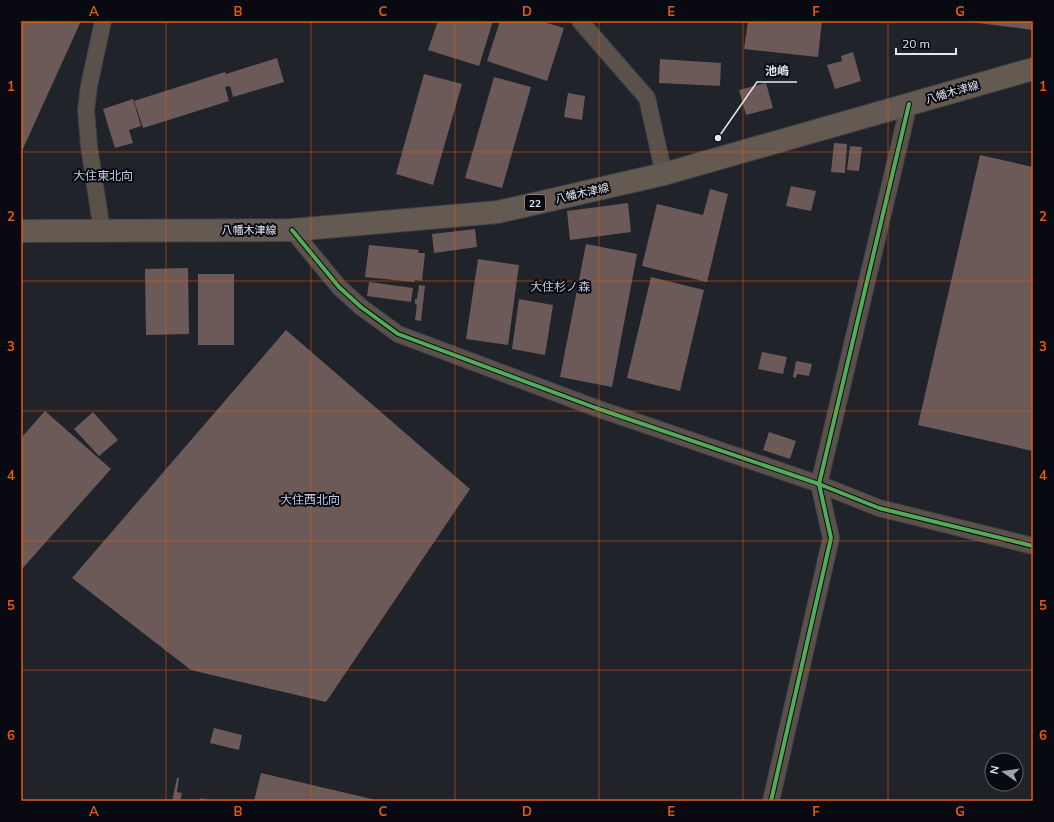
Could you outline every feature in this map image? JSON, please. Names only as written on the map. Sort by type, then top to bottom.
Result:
[{"type":"main road","name":"八幡木津線","points":[[21,231],[292,230],[498,212],[664,174],[1033,69]]},
{"type":"street","points":[[102,231],[89,146],[86,110],[89,86],[103,21]]},
{"type":"street","points":[[580,21],[647,98],[664,174]]},
{"type":"street","points":[[771,801],[831,538],[819,484],[909,104]]},
{"type":"street","points":[[292,230],[339,287],[361,308],[398,334],[596,408],[819,484],[879,508],[1033,546]]},
{"type":"building","points":[[21,21],[81,21],[21,153]]},
{"type":"building","points":[[438,21],[493,21],[479,66],[428,50]]},
{"type":"building","points":[[500,21],[541,21],[564,28],[547,81],[487,61]]},
{"type":"building","points":[[748,21],[822,21],[818,57],[744,49]]},
{"type":"building","points":[[1033,21],[1033,30],[970,22]]},
{"type":"building","points":[[853,52],[861,81],[835,89],[827,65],[842,61],[841,56]]},
{"type":"building","points":[[277,58],[284,82],[233,97],[230,86],[225,87],[229,101],[143,128],[134,101],[225,72],[226,74]]},
{"type":"building","points":[[660,59],[721,63],[720,86],[659,83]]},
{"type":"building","points":[[424,74],[462,84],[433,185],[396,174]]},
{"type":"building","points":[[494,77],[531,87],[502,188],[465,178]]},
{"type":"building","points":[[766,83],[773,108],[746,115],[739,90]]},
{"type":"building","points":[[568,93],[585,96],[582,120],[564,117]]},
{"type":"building","points":[[133,99],[141,126],[129,130],[133,143],[115,148],[103,109]]},
{"type":"building","points":[[834,143],[847,144],[845,173],[831,172]]},
{"type":"building","points":[[850,146],[862,147],[859,171],[847,170]]},
{"type":"building","points":[[980,155],[1033,167],[1033,451],[918,425]]},
{"type":"building","points":[[791,186],[816,191],[811,211],[786,206]]},
{"type":"building","points":[[710,189],[728,194],[707,282],[642,266],[657,204],[703,215]]},
{"type":"building","points":[[628,203],[631,232],[570,240],[567,211]]},
{"type":"building","points":[[475,229],[477,247],[434,253],[432,234]]},
{"type":"building","points":[[586,244],[637,254],[612,387],[560,377]]},
{"type":"building","points":[[369,245],[419,250],[418,253],[425,253],[422,281],[415,280],[414,282],[365,277]]},
{"type":"building","points":[[478,259],[519,265],[508,345],[466,339]]},
{"type":"building","points":[[188,268],[189,334],[146,335],[145,269]]},
{"type":"building","points":[[198,274],[234,274],[234,345],[198,345]]},
{"type":"building","points":[[651,277],[704,290],[680,391],[627,378]]},
{"type":"building","points":[[369,282],[413,288],[411,302],[367,296]]},
{"type":"building","points":[[419,285],[425,286],[421,321],[415,320],[417,305],[415,304],[415,299],[417,299]]},
{"type":"building","points":[[519,299],[553,305],[545,355],[512,349]]},
{"type":"building","points":[[286,330],[470,489],[326,702],[191,670],[72,578]]},
{"type":"building","points":[[762,352],[787,357],[783,374],[758,369]]},
{"type":"building","points":[[796,361],[812,364],[809,376],[797,374],[796,378],[793,377]]},
{"type":"building","points":[[45,411],[111,469],[21,570],[21,438]]},
{"type":"building","points":[[93,412],[118,440],[99,456],[74,429]]},
{"type":"building","points":[[769,432],[796,441],[790,459],[763,450]]},
{"type":"building","points":[[214,728],[242,735],[239,750],[210,743]]},
{"type":"building","points":[[261,773],[376,800],[376,801],[254,801]]},
{"type":"building","points":[[177,778],[179,778],[177,792],[182,793],[180,801],[172,801]]},
{"type":"building","points":[[201,798],[209,800],[209,801],[200,801]]},
{"type":"cycle path","points":[[771,801],[831,538],[819,484],[909,104]]},
{"type":"cycle path","points":[[292,230],[339,287],[361,307],[398,334],[596,408],[819,484],[879,508],[1033,546]]},
{"type":"place","name":"池嶋","points":[[718,138]]},
{"type":"district","name":"大住東北向","points":[[103,175]]},
{"type":"district","name":"大住杉ノ森","points":[[560,286]]},
{"type":"district","name":"大住西北向","points":[[310,499]]}]
